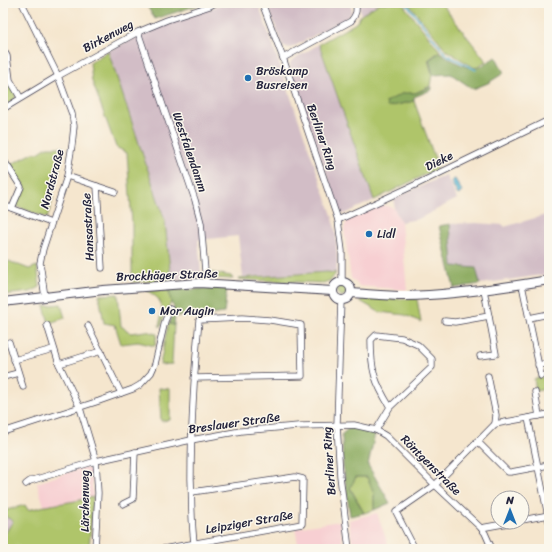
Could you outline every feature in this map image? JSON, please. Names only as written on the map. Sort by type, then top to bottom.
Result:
[{"type":"street","name":"Nordstraße","points":[[22,3],[58,76],[72,114],[74,126],[67,176],[51,223],[40,263],[46,297]]},
{"type":"street","name":"Birkenweg","points":[[3,109],[20,97],[138,32],[215,3]]},
{"type":"street","name":"Berliner Ring","points":[[262,3],[284,58],[338,220],[342,251],[342,282]]},
{"type":"street","points":[[284,58],[351,21],[357,11],[355,3]]},
{"type":"street","name":"Westfalendamm","points":[[138,32],[195,200],[201,223],[206,283]]},
{"type":"street","points":[[3,49],[7,56],[10,80],[20,97]]},
{"type":"street","name":"Dieke","points":[[338,220],[415,185],[549,120]]},
{"type":"street","points":[[3,159],[20,187],[12,208]]},
{"type":"street","name":"Hansastraße","points":[[67,176],[115,192]]},
{"type":"street","name":"Hansastraße","points":[[97,186],[102,268]]},
{"type":"street","points":[[3,205],[12,208],[18,213],[51,223]]},
{"type":"street","points":[[351,293],[404,296],[484,290],[549,280]]},
{"type":"street","points":[[342,282],[348,284],[351,293],[346,299],[341,300],[334,296],[332,291],[336,284],[342,282]]},
{"type":"street","name":"Brockhäger Straße","points":[[3,302],[116,289],[206,283],[332,291]]},
{"type":"street","points":[[522,285],[541,376]]},
{"type":"street","points":[[480,356],[496,354],[484,290]]},
{"type":"street","name":"Berliner Ring","points":[[341,300],[337,426],[340,476],[349,549]]},
{"type":"street","points":[[3,432],[80,408],[140,385],[151,373],[155,364],[165,321],[170,309]]},
{"type":"street","points":[[529,318],[549,314]]},
{"type":"street","points":[[445,321],[455,322],[489,316]]},
{"type":"street","points":[[194,378],[302,376],[301,324],[242,318],[199,320],[194,378],[191,440],[195,546]]},
{"type":"street","name":"Lärchenweg","points":[[47,325],[53,349],[80,408],[96,461],[98,493],[95,549]]},
{"type":"street","points":[[88,326],[121,393]]},
{"type":"street","points":[[376,430],[390,407],[432,367],[432,359],[418,345],[402,338],[376,335],[371,340],[371,364],[376,382],[390,407]]},
{"type":"street","points":[[9,342],[23,387]]},
{"type":"street","points":[[14,360],[53,349]]},
{"type":"street","points":[[59,364],[101,351]]},
{"type":"street","points":[[538,365],[549,363]]},
{"type":"street","points":[[3,377],[18,373]]},
{"type":"street","points":[[488,376],[496,415],[495,424]]},
{"type":"street","points":[[535,392],[540,416]]},
{"type":"street","points":[[415,549],[396,512],[435,485],[495,424],[549,414]]},
{"type":"street","points":[[528,418],[537,467],[549,517],[530,519]]},
{"type":"street","name":"Röntgenstraße","points":[[337,426],[354,425],[376,430],[386,436],[481,528],[485,533],[492,549]]},
{"type":"street","name":"Breslauer Straße","points":[[26,484],[30,481],[96,461],[191,440],[242,431],[298,426],[337,426]]},
{"type":"street","points":[[477,441],[508,472],[549,465]]},
{"type":"street","points":[[123,504],[133,499],[135,452]]},
{"type":"street","name":"Leipziger Straße","points":[[163,549],[195,546],[302,524],[302,479],[295,478],[192,492]]},
{"type":"street","points":[[481,528],[490,526]]},
{"type":"shaded area","points":[[222,3],[258,3],[333,218],[336,236],[336,273],[327,272],[243,277],[238,236],[198,240],[201,273],[197,277],[171,280],[165,221],[108,51],[149,31],[215,7]]},
{"type":"shaded area","points":[[267,3],[350,3],[352,11],[348,17],[291,48],[283,47]]},
{"type":"shaded area","points":[[359,3],[380,3],[361,15]]},
{"type":"shaded area","points":[[319,44],[374,200],[344,214],[340,212],[291,72],[290,63],[293,60]]},
{"type":"shaded area","points":[[446,175],[457,199],[418,219],[401,222],[394,208],[395,198]]},
{"type":"shaded area","points":[[382,205],[394,208],[401,222],[407,290],[359,286],[351,278],[344,229],[347,221]]},
{"type":"shaded area","points":[[549,214],[549,274],[480,284],[476,268],[453,266],[450,224],[476,223],[504,225],[504,227]]},
{"type":"shaded area","points":[[84,467],[91,470],[93,497],[79,501],[44,506],[37,483]]},
{"type":"shaded area","points":[[377,513],[388,549],[353,549],[349,520]]},
{"type":"shaded area","points":[[3,515],[14,521],[3,537]]},
{"type":"shaded area","points":[[340,521],[343,549],[299,549],[295,528]]},
{"type":"green space","points":[[145,3],[204,3],[155,19]]},
{"type":"green space","points":[[380,3],[402,3],[440,51],[428,60],[432,74],[430,86],[415,93],[403,94],[386,102],[388,107],[414,101],[437,164],[436,169],[374,200],[319,44],[356,23],[361,15]]},
{"type":"green space","points":[[408,3],[441,3],[486,61],[475,68],[447,51]]},
{"type":"green space","points":[[108,51],[165,221],[171,280],[132,282],[132,224],[127,153],[116,147],[92,81],[90,63]]},
{"type":"green space","points":[[440,52],[457,63],[471,68],[481,66],[496,57],[504,73],[488,83],[473,89],[451,74],[433,75],[429,60]]},
{"type":"green space","points":[[8,82],[16,95],[15,99],[3,107],[3,85]]},
{"type":"green space","points":[[431,87],[431,90],[414,97],[414,101],[387,107],[386,102],[403,93],[416,93]]},
{"type":"green space","points":[[47,147],[63,147],[59,173],[52,193],[53,199],[47,218],[16,206],[24,185],[10,165],[33,153],[38,153]]},
{"type":"green space","points":[[450,224],[453,266],[476,268],[480,284],[454,288],[439,226]]},
{"type":"green space","points":[[3,259],[29,269],[37,266],[40,287],[30,292],[3,295]]},
{"type":"green space","points":[[208,272],[231,276],[233,279],[214,278],[210,276]]},
{"type":"green space","points":[[327,272],[336,273],[331,280],[323,283],[239,279],[239,278]]},
{"type":"green space","points":[[340,286],[344,286],[346,287],[346,295],[340,296],[337,293],[337,289]]},
{"type":"green space","points":[[227,288],[224,313],[196,317],[175,316],[174,325],[169,324],[174,307],[171,303],[169,290]]},
{"type":"green space","points":[[169,290],[171,303],[166,310],[161,326],[159,326],[162,309],[160,301],[153,294],[147,291]]},
{"type":"green space","points":[[118,294],[121,326],[131,333],[146,331],[157,334],[155,346],[138,342],[121,344],[115,325],[104,323],[99,295]]},
{"type":"green space","points":[[362,299],[417,299],[421,322],[405,315],[379,312],[360,301]]},
{"type":"green space","points":[[61,304],[65,318],[49,323],[44,306]]},
{"type":"green space","points":[[168,324],[174,325],[172,364],[160,365]]},
{"type":"green space","points":[[543,377],[546,389],[536,391],[534,379]]},
{"type":"green space","points":[[159,388],[170,389],[170,420],[161,421]]},
{"type":"green space","points":[[358,428],[375,434],[368,465],[390,503],[374,510],[374,494],[367,477],[356,477],[350,488],[364,513],[350,516],[343,465],[342,434],[348,429]]},
{"type":"green space","points":[[356,477],[367,477],[374,494],[374,510],[364,513],[350,487]]},
{"type":"green space","points":[[93,497],[89,549],[3,549],[3,537],[13,521],[3,515],[3,511],[25,505],[28,510]]},
{"type":"water","points":[[455,179],[462,191],[458,195],[451,182]]},
{"type":"waterway","points":[[406,3],[444,52],[476,70]]},
{"type":"place","name":"Bröskamp Busreisen","points":[[248,78]]},
{"type":"place","name":"Lidl","points":[[369,234]]},
{"type":"place","name":"Mor Augin","points":[[152,311]]}]
